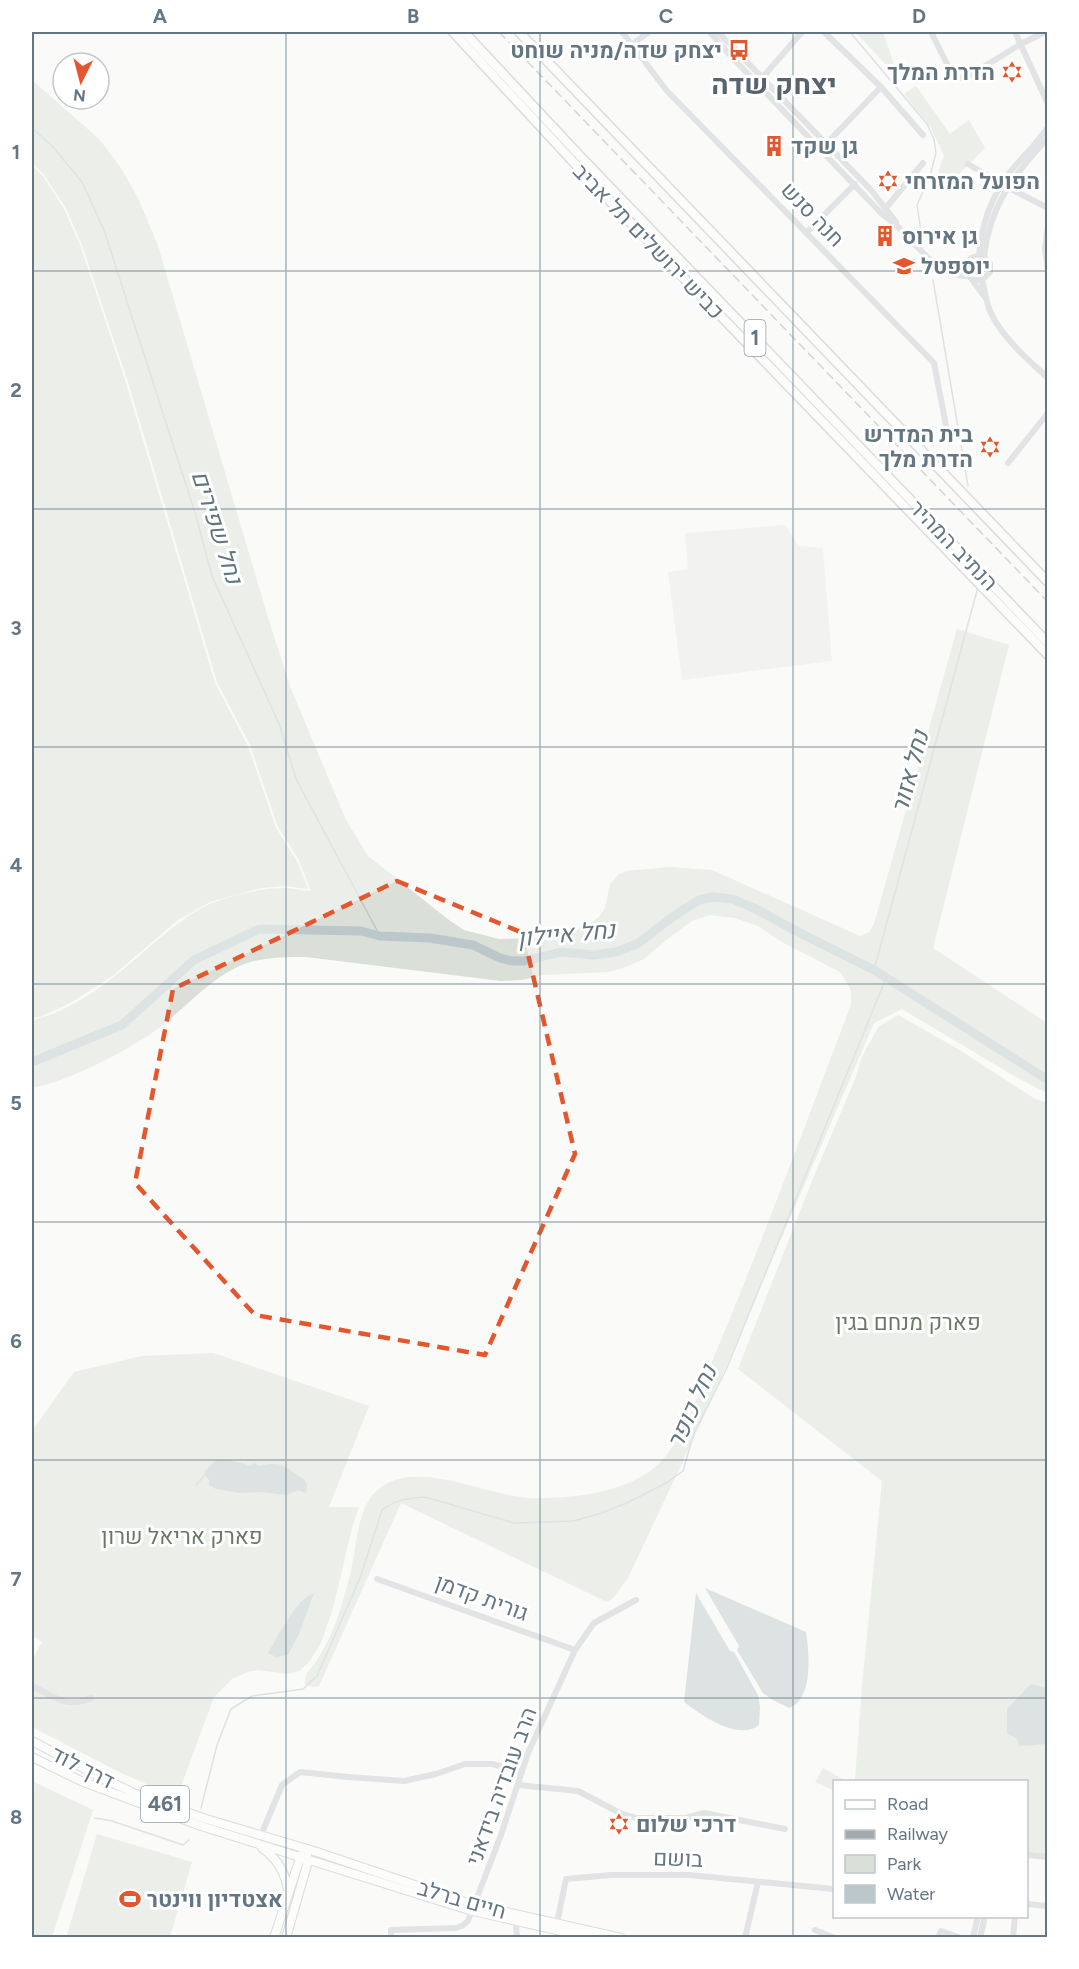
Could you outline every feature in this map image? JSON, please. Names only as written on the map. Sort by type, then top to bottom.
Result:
[{"type":"highway","name":"כביש ירושלים תל אביב","points":[[453,32],[602,193],[1047,655]]},
{"type":"highway","name":"הנתיב המהיר","points":[[464,32],[572,148],[1047,643]]},
{"type":"highway","name":"1","points":[[519,32],[1047,582]]},
{"type":"main road","name":"דרך לוד","points":[[32,1741],[136,1794],[203,1818],[306,1849]]},
{"type":"main road","name":"דרך לוד","points":[[32,1757],[81,1781],[126,1799],[253,1843],[308,1859]]},
{"type":"main road","points":[[253,1843],[272,1854],[278,1862],[286,1880],[288,1893]]},
{"type":"main road","points":[[274,1938],[299,1857],[306,1849]]},
{"type":"main road","points":[[286,1938],[308,1859],[306,1849]]},
{"type":"main road","name":"חיים ברלב","points":[[306,1849],[474,1908],[586,1936],[621,1938]]},
{"type":"main road","name":"חיים ברלב","points":[[308,1859],[460,1907],[557,1923],[586,1936]]},
{"type":"main road","points":[[303,1878],[312,1869],[330,1866]]},
{"type":"main road","points":[[563,1931],[572,1938]]},
{"type":"street","name":"חנה סנש","points":[[622,32],[665,90],[934,363],[948,436]]},
{"type":"street","points":[[631,45],[649,32]]},
{"type":"street","points":[[710,32],[854,185],[884,211]]},
{"type":"street","points":[[718,32],[859,179],[884,211],[937,266],[951,274],[969,275],[982,280]]},
{"type":"street","points":[[763,77],[802,32]]},
{"type":"street","points":[[824,32],[881,87],[923,135]]},
{"type":"street","points":[[931,32],[951,72],[958,78],[964,79],[1045,32]]},
{"type":"street","points":[[1015,32],[1047,104]]},
{"type":"street","points":[[826,144],[881,87]]},
{"type":"street","points":[[981,256],[995,209],[1010,172],[1047,128]]},
{"type":"street","points":[[1004,185],[1047,138]]},
{"type":"street","points":[[884,211],[923,163]]},
{"type":"street","points":[[968,164],[1047,208]]},
{"type":"street","points":[[806,233],[859,179]]},
{"type":"street","points":[[1047,224],[1045,249],[1047,271]]},
{"type":"street","points":[[982,280],[988,276],[990,268],[987,260],[981,256],[970,258],[969,275],[987,301]]},
{"type":"street","points":[[982,280],[994,318],[1008,337],[1047,378]]},
{"type":"street","points":[[1008,463],[1047,413]]},
{"type":"street","name":"גורית קדמן","points":[[377,1579],[575,1650]]},
{"type":"street","name":"הרב עובדיה בידאני","points":[[462,1926],[468,1921],[474,1908],[528,1753],[575,1650],[594,1623],[636,1600]]},
{"type":"street","points":[[32,1686],[64,1701],[80,1703],[91,1698]]},
{"type":"street","points":[[261,1835],[282,1785],[300,1772],[348,1778],[404,1781],[436,1774],[465,1764],[492,1764],[522,1772]]},
{"type":"street","points":[[518,1785],[578,1791],[622,1814],[636,1818],[686,1818],[704,1813],[785,1829]]},
{"type":"street","points":[[1028,1855],[1047,1857]]},
{"type":"street","name":"בושם","points":[[557,1923],[566,1879],[611,1875],[689,1875],[833,1888]]},
{"type":"street","points":[[745,1938],[758,1882]]},
{"type":"street","points":[[1028,1904],[1047,1906]]},
{"type":"street","points":[[391,1938],[391,1930],[462,1926],[465,1916],[460,1907]]},
{"type":"street","points":[[973,1938],[978,1918]]},
{"type":"street","points":[[980,1938],[985,1918]]},
{"type":"street","points":[[1013,1938],[1015,1918]]},
{"type":"street","points":[[516,1926],[517,1938]]},
{"type":"street","points":[[815,1930],[835,1938]]},
{"type":"street","points":[[939,1938],[941,1931],[962,1938]]},
{"type":"highlighted area","points":[[397,881],[523,933],[575,1154],[485,1355],[255,1315],[135,1183],[173,989]]},
{"type":"shaded area","points":[[785,525],[799,546],[823,548],[832,661],[682,680],[668,572],[688,569],[685,533]]},
{"type":"green space","points":[[855,32],[883,32],[898,77]]},
{"type":"green space","points":[[32,80],[51,97],[51,111],[67,111],[99,139],[121,168],[139,200],[158,246],[291,689],[346,820],[368,856],[464,930],[499,939],[539,938],[570,932],[588,925],[599,917],[605,908],[610,884],[618,875],[626,871],[669,867],[712,870],[860,936],[869,932],[874,924],[957,629],[1009,645],[933,948],[1047,1023],[1047,1093],[902,1009],[874,1023],[713,1397],[628,1578],[613,1598],[607,1602],[401,1503],[319,1686],[313,1687],[305,1684],[306,1674],[322,1652],[334,1628],[350,1575],[362,1516],[366,1505],[380,1488],[395,1480],[430,1477],[520,1497],[576,1496],[612,1489],[645,1475],[673,1447],[688,1419],[748,1275],[851,1005],[851,990],[840,972],[782,942],[758,926],[735,918],[710,915],[692,921],[644,959],[608,972],[543,975],[522,980],[501,981],[306,957],[269,958],[247,963],[221,976],[164,1024],[125,1049],[78,1073],[32,1088],[32,1020],[65,1008],[98,989],[182,921],[212,903],[266,889],[287,888],[311,891],[299,860],[278,827],[250,745],[217,682],[128,382],[82,245],[66,208],[44,175],[32,162]]},
{"type":"green space","points":[[916,86],[950,134],[969,120],[985,148],[958,175],[948,192],[932,192],[944,155],[931,128],[904,94]]},
{"type":"green space","points":[[32,165],[43,176],[64,209],[80,245],[126,383],[215,683],[248,746],[276,828],[297,861],[308,889],[285,886],[261,888],[210,902],[178,920],[111,977],[72,1002],[40,1017],[32,1018]]},
{"type":"green space","name":"פארק מנחם בגין","points":[[898,1015],[958,1049],[1035,1099],[1047,1103],[1047,1855],[1028,1853],[1028,1780],[850,1780],[855,1779],[882,1481],[738,1369],[814,1176],[856,1077],[861,1059],[878,1027]]},
{"type":"green space","name":"פארק אריאל שרון","points":[[213,1353],[369,1406],[329,1507],[359,1507],[333,1608],[321,1643],[309,1662],[299,1671],[288,1674],[258,1670],[248,1672],[232,1679],[214,1697],[177,1797],[121,1773],[32,1727],[32,1660],[42,1642],[32,1635],[32,1431],[74,1372],[142,1356]]},
{"type":"green space","name":"פארק מנחם בגין","points":[[823,1768],[844,1780],[833,1780],[833,1791],[815,1782]]},
{"type":"green space","points":[[32,1781],[93,1810],[52,1937],[32,1937]]},
{"type":"green space","name":"אצטדיון ווינטר","points":[[97,1834],[192,1862],[170,1937],[75,1938],[67,1935]]},
{"type":"water","points":[[216,1460],[250,1466],[254,1463],[259,1466],[274,1464],[284,1466],[305,1480],[306,1493],[298,1490],[287,1495],[259,1492],[239,1493],[216,1489],[209,1485],[205,1471]]},
{"type":"water","points":[[705,1588],[806,1632],[808,1674],[803,1695],[797,1703],[789,1708],[763,1693],[737,1650],[739,1646]]},
{"type":"water","points":[[314,1593],[299,1634],[288,1655],[276,1657],[268,1653],[294,1610]]},
{"type":"water","points":[[696,1593],[730,1651],[734,1652],[758,1695],[759,1725],[750,1729],[741,1730],[720,1724],[684,1702]]},
{"type":"water","points":[[1031,1684],[1047,1688],[1047,1744],[1020,1746],[1016,1738],[1007,1733],[1007,1709]]},
{"type":"waterway","name":"נחל אזור","points":[[850,32],[927,124],[934,139],[936,153],[930,176],[917,205],[922,238]]},
{"type":"waterway","name":"נחל שפירים","points":[[32,128],[53,147],[82,182],[104,230],[196,516],[212,576],[280,726],[296,779],[380,936]]},
{"type":"waterway","name":"נחל אזור","points":[[933,280],[968,486]]},
{"type":"waterway","name":"נחל אזור","points":[[874,970],[978,587]]},
{"type":"waterway","name":"נחל איילון","points":[[32,1062],[122,1025],[194,960],[259,929],[361,931],[380,936],[430,938],[473,945],[500,958],[524,961],[561,952],[594,955],[616,952],[637,944],[699,900],[714,897],[732,899],[754,908],[874,970],[1048,1080]]},
{"type":"waterway","name":"נחל כופר","points":[[201,1808],[217,1745],[231,1709],[252,1696],[303,1689],[317,1676],[360,1578],[382,1510],[402,1500],[425,1497],[514,1523],[573,1521],[629,1502],[666,1483],[683,1471],[694,1433],[726,1370],[886,978]]},
{"type":"waterway","points":[[196,1485],[205,1475]]},
{"type":"waterway","name":"נחל כופר","points":[[95,1818],[112,1821],[183,1845],[189,1840]]},
{"type":"railway","points":[[499,32],[1048,602]]},
{"type":"place","name":"יצחק שדה/מניה שוחט","points":[[739,50]]},
{"type":"place","name":"הדרת המלך","points":[[1012,72]]},
{"type":"place","name":"גן שקד","points":[[774,146]]},
{"type":"place","name":"הפועל המזרחי","points":[[888,181]]},
{"type":"place","name":"גן אירוס","points":[[885,236]]},
{"type":"place","name":"יוספטל","points":[[904,266]]},
{"type":"place","name":"בית המדרש הדרת מלך","points":[[990,447]]},
{"type":"place","name":"דרכי שלום","points":[[619,1824]]},
{"type":"place","name":"אצטדיון ווינטר","points":[[130,1899]]},
{"type":"district","name":"יצחק שדה","points":[[774,84]]}]
